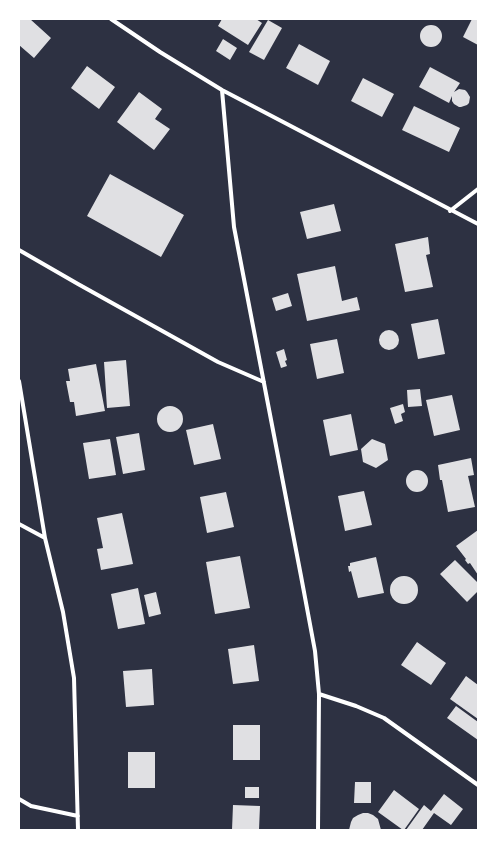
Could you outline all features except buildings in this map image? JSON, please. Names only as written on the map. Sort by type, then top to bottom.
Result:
[{"type":"street","points":[[111,19],[160,52],[222,90],[478,224]]},
{"type":"street","points":[[222,90],[234,227],[302,576],[315,651],[319,694],[318,830]]},
{"type":"street","points":[[450,210],[478,189]]},
{"type":"street","points":[[19,250],[218,362],[264,382]]},
{"type":"street","points":[[19,381],[45,538],[63,612],[74,678],[78,830]]},
{"type":"street","points":[[19,524],[45,538]]},
{"type":"street","points":[[319,694],[356,706],[384,718],[478,785]]},
{"type":"street","points":[[19,799],[31,806],[78,816]]}]
